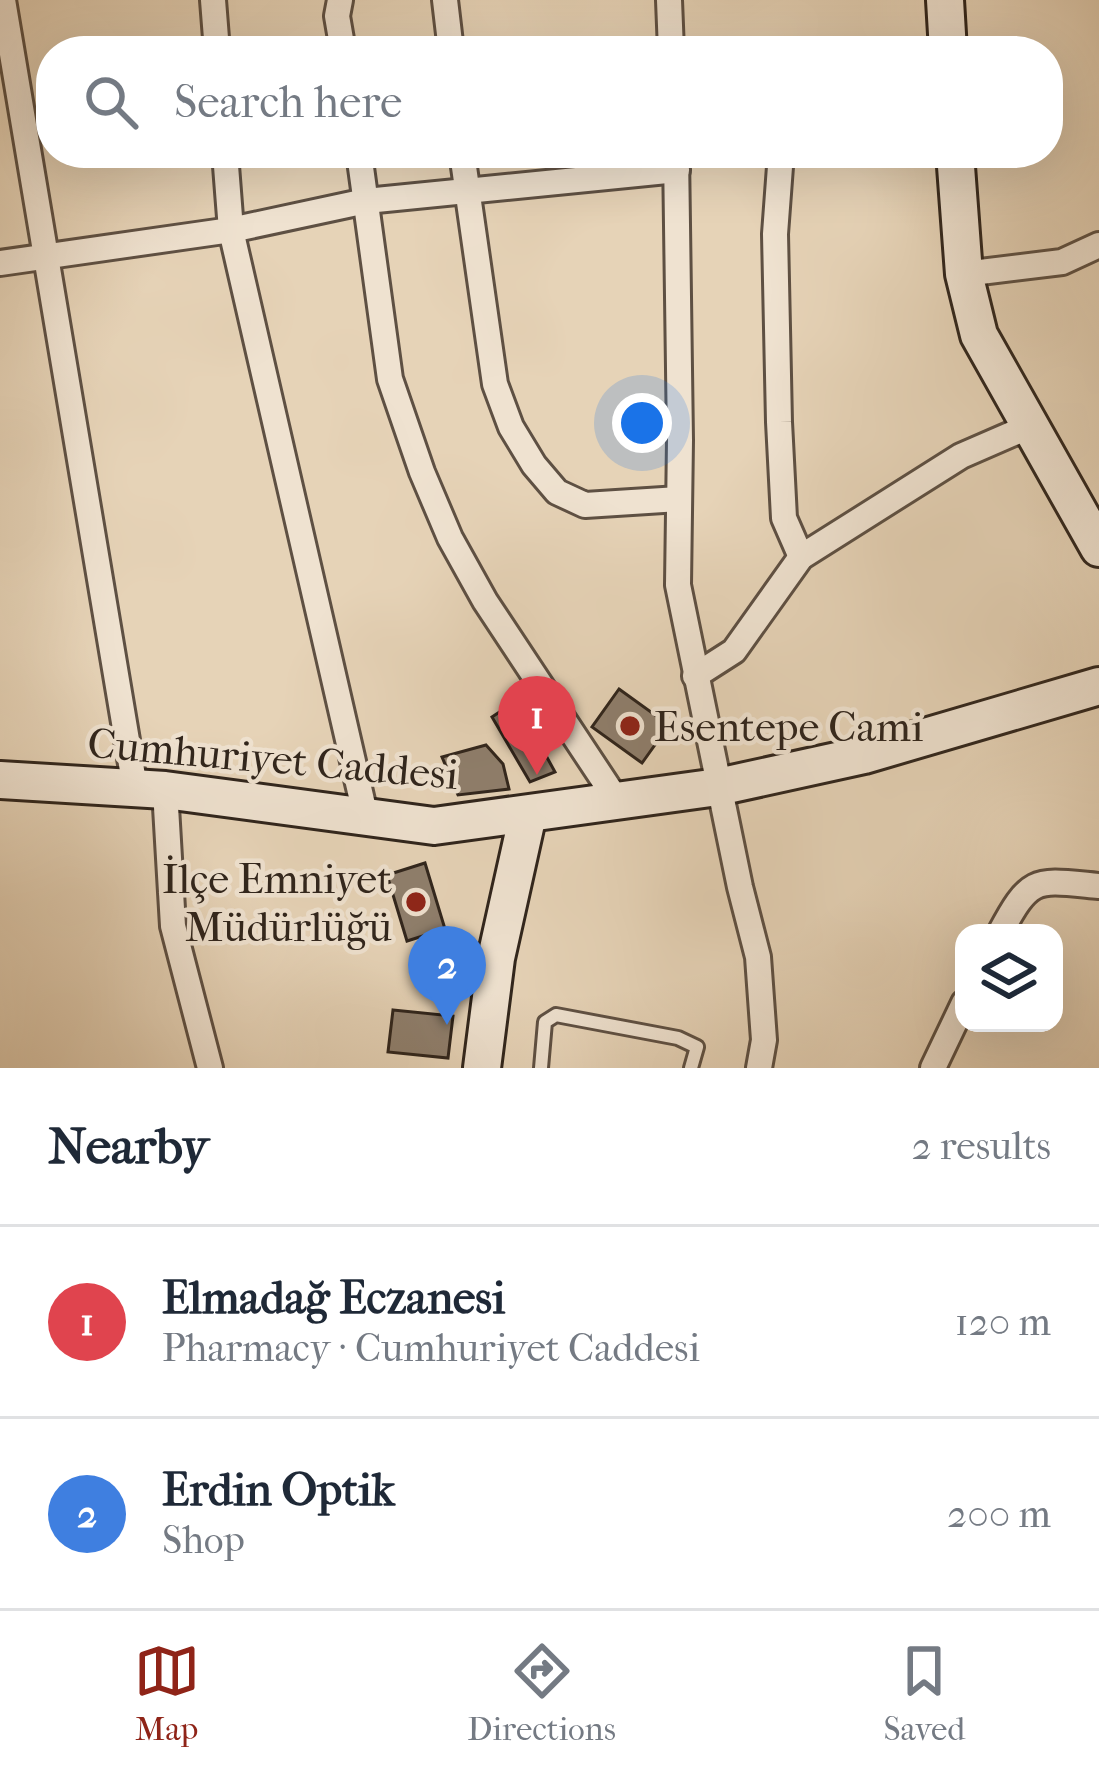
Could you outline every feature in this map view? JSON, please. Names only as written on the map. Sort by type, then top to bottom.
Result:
[{"type":"street","points":[[3,0],[44,257],[173,926],[210,1068]]},
{"type":"street","points":[[213,0],[216,36]]},
{"type":"street","points":[[340,0],[340,36]]},
{"type":"street","points":[[446,0],[450,36]]},
{"type":"street","points":[[669,0],[670,36]]},
{"type":"street","points":[[945,0],[947,36]]},
{"type":"street","points":[[226,168],[231,230],[366,818]]},
{"type":"street","points":[[360,168],[390,379],[450,538],[485,601],[618,802]]},
{"type":"street","points":[[464,168],[495,384],[511,427],[534,465],[556,492],[585,505],[680,499]]},
{"type":"street","points":[[0,263],[231,230],[366,201],[632,168]]},
{"type":"street","points":[[677,168],[678,585],[758,957],[764,1040],[759,1068]]},
{"type":"street","points":[[780,168],[775,234],[778,422],[784,518],[801,557]]},
{"type":"street","points":[[956,168],[964,274],[979,335],[1099,548]]},
{"type":"street","points":[[964,274],[1062,262],[1099,245]]},
{"type":"street","points":[[695,676],[734,651],[801,557],[961,456],[1030,426]]},
{"type":"street","name":"Cumhuriyet Caddesi","points":[[0,780],[150,789],[434,826],[718,788],[864,755],[1099,686]]},
{"type":"street","points":[[482,1068],[496,958],[528,814]]},
{"type":"street","points":[[1005,924],[1019,896],[1036,884],[1099,886]]},
{"type":"street","points":[[933,1068],[955,1022]]},
{"type":"lane","points":[[541,1068],[545,1022],[556,1015],[678,1038],[698,1047],[691,1068]]},
{"type":"building","name":"Esentepe Cami","points":[[619,689],[669,725],[642,763],[592,727]]},
{"type":"building","points":[[516,701],[555,772],[530,782],[492,717]]},
{"type":"building","points":[[486,745],[503,764],[509,789],[458,795],[442,757]]},
{"type":"building","name":"İlçe Emniyet Müdürlüğü","points":[[425,863],[445,929],[407,941],[387,875]]},
{"type":"building","points":[[393,1010],[453,1016],[448,1058],[388,1052]]},
{"type":"place","name":"Esentepe Cami","points":[[630,726]]},
{"type":"place","name":"Elmadağ Eczanesi","points":[[537,775]]},
{"type":"place","name":"İlçe Emniyet Müdürlüğü","points":[[416,902]]},
{"type":"place","name":"Erdin Optik","points":[[447,1025]]}]
